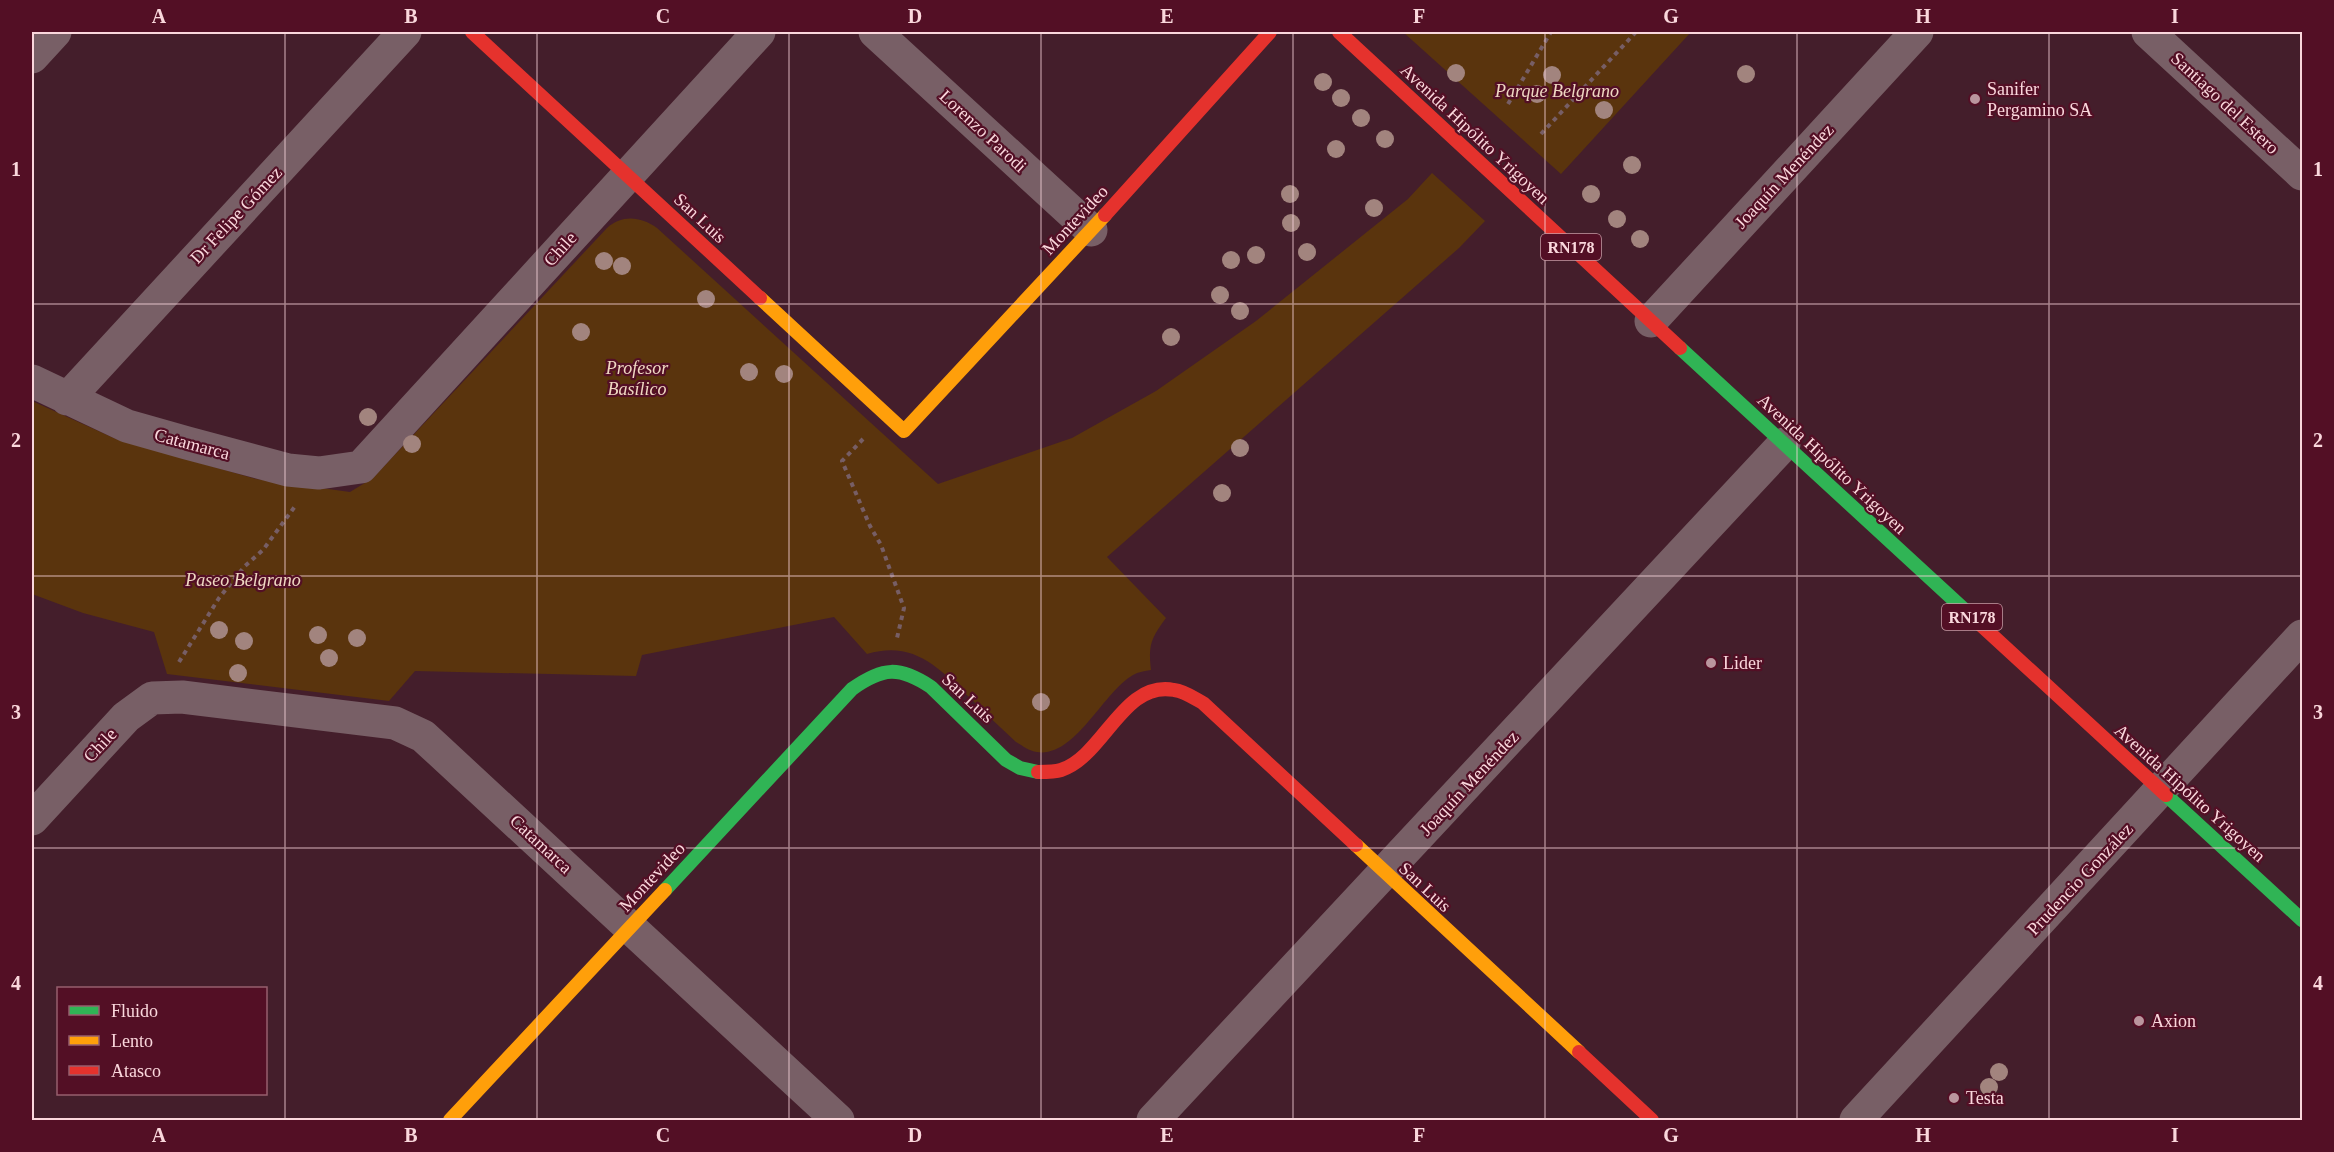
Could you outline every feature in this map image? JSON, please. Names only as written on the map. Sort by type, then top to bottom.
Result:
[{"type":"street","points":[[32,57],[55,32]]},
{"type":"street","name":"Dr Felipe Gómez","points":[[67,399],[405,32]]},
{"type":"street","name":"San Luis","points":[[472,32],[904,431]]},
{"type":"street","name":"Chile","points":[[361,467],[759,32]]},
{"type":"street","name":"Lorenzo Parodi","points":[[875,32],[1091,230]]},
{"type":"street","name":"Montevideo","points":[[904,431],[1091,230],[1270,32]]},
{"type":"street","name":"Avenida Hipólito Yrigoyen","points":[[1339,32],[2302,920]]},
{"type":"street","name":"Joaquín Menéndez","points":[[1651,321],[1917,32]]},
{"type":"street","name":"Santiago del Estero","points":[[2148,32],[2302,174]]},
{"type":"street","name":"Catamarca","points":[[32,381],[127,426],[288,470],[319,473],[361,467]]},
{"type":"street","name":"Joaquín Menéndez","points":[[1154,1120],[1784,444]]},
{"type":"street","name":"Prudencio González","points":[[1856,1120],[2302,636]]},
{"type":"street","name":"San Luis","points":[[889,670],[906,671],[931,687],[1015,765],[1032,771],[1050,772],[1067,768],[1083,756],[1130,704],[1147,692],[1170,688],[1203,703],[1652,1120]]},
{"type":"street","name":"Montevideo","points":[[450,1120],[852,688],[874,674],[889,670]]},
{"type":"street","name":"Catamarca","points":[[182,697],[379,720],[410,729],[435,747],[838,1120]]},
{"type":"street","name":"Chile","points":[[32,819],[126,717],[152,698],[182,697]]},
{"type":"path","points":[[1508,104],[1551,32]]},
{"type":"path","points":[[1541,134],[1636,32]]},
{"type":"path","points":[[886,414],[842,461],[870,526],[881,545],[904,608],[889,670]]},
{"type":"path","points":[[184,655],[219,598],[244,567],[263,550],[286,519]]},
{"type":"green space","name":"Parque Belgrano","points":[[1403,32],[1691,32],[1561,174]]},
{"type":"green space","name":"Paseo Belgrano","points":[[1432,173],[1485,221],[1459,248],[1107,557],[1166,618],[1152,642],[1151,670],[1135,674],[1122,683],[1076,735],[1064,745],[1051,751],[1037,752],[1016,742],[946,675],[924,659],[911,653],[898,651],[867,654],[834,617],[642,655],[636,676],[415,671],[389,701],[167,674],[154,632],[83,613],[32,594],[32,401],[116,439],[256,479],[350,492],[373,478],[607,228],[619,221],[638,219],[657,228],[938,484],[1072,438],[1156,391],[1256,321],[1408,199]]},
{"type":"traffic: fast","points":[[1680,348],[1981,625]]},
{"type":"traffic: fast","points":[[665,890],[852,689],[882,673],[900,673],[920,680],[931,687],[1006,760],[1020,768],[1038,772]]},
{"type":"traffic: fast","points":[[2166,795],[2302,920]]},
{"type":"traffic: slow","points":[[760,298],[904,431],[1105,215]]},
{"type":"traffic: slow","points":[[1356,845],[1579,1052]]},
{"type":"traffic: slow","points":[[450,1120],[665,890]]},
{"type":"traffic: jam","points":[[472,32],[760,298]]},
{"type":"traffic: jam","points":[[1105,215],[1270,32]]},
{"type":"traffic: jam","points":[[1339,32],[1680,348]]},
{"type":"traffic: jam","points":[[1981,625],[2166,795]]},
{"type":"traffic: jam","points":[[1038,772],[1059,771],[1076,762],[1090,750],[1127,707],[1141,696],[1156,690],[1174,690],[1203,703],[1356,845]]},
{"type":"traffic: jam","points":[[1579,1052],[1652,1120]]},
{"type":"place","name":"Sanifer Pergamino SA","points":[[1975,99]]},
{"type":"place","name":"Lider","points":[[1711,663]]},
{"type":"place","name":"Axion","points":[[2139,1021]]},
{"type":"place","name":"Testa","points":[[1954,1098]]},
{"type":"park label","name":"Profesor Basílico","points":[[637,378]]}]
